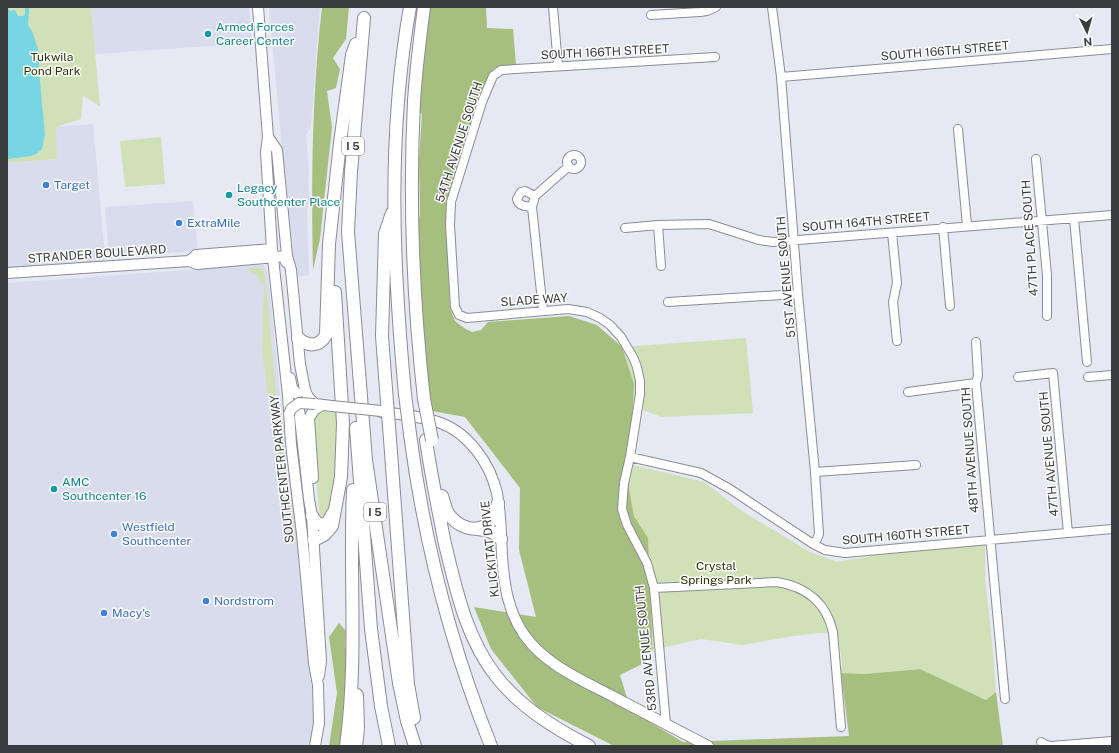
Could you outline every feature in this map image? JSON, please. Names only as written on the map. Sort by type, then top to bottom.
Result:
[{"type":"highway","name":"I 5","points":[[410,7],[400,84],[396,139],[394,205],[400,340],[405,394],[416,479],[435,573],[449,627],[488,740]]},
{"type":"highway","points":[[424,7],[414,99],[412,203],[417,325],[433,487],[460,603],[483,657],[496,676],[516,698],[565,734],[589,746]]},
{"type":"highway","name":"I 5","points":[[365,13],[352,164],[348,232],[366,460],[403,703],[406,720],[415,746]]},
{"type":"highway","points":[[298,338],[305,344],[312,345],[323,340],[326,335],[329,244],[340,143],[352,55],[365,13]]},
{"type":"highway","name":"I 5","points":[[394,205],[385,234],[382,336],[408,684],[414,716],[423,746]]},
{"type":"highway","points":[[314,540],[328,532],[333,523],[342,477],[343,423],[336,315],[333,211]]},
{"type":"highway","name":"I 5","points":[[352,275],[357,448],[371,629],[381,706],[389,746]]},
{"type":"highway","points":[[429,440],[445,508],[456,522],[466,528],[491,531],[498,535],[501,539]]},
{"type":"highway","points":[[346,746],[352,656],[351,533],[357,448]]},
{"type":"highway","points":[[474,529],[482,528],[489,523],[498,503]]},
{"type":"highway","points":[[312,516],[319,524],[325,524],[335,510]]},
{"type":"highway","points":[[351,564],[357,687],[358,730],[356,746]]},
{"type":"main road","name":"SOUTHCENTER PARKWAY","points":[[258,7],[268,137],[266,152],[267,169],[278,255],[291,444],[302,534],[314,663],[318,685]]},
{"type":"main road","name":"SOUTHCENTER PARKWAY","points":[[268,137],[277,150],[282,201],[278,255],[285,271],[296,383]]},
{"type":"main road","points":[[267,169],[276,189],[277,198],[282,201]]},
{"type":"main road","points":[[278,255],[291,270],[300,364],[305,390],[308,398],[323,405]]},
{"type":"main road","points":[[278,255],[290,379],[292,388],[297,394]]},
{"type":"main road","name":"STRANDER BOULEVARD","points":[[7,274],[189,261],[197,264],[278,255]]},
{"type":"main road","points":[[286,387],[304,399],[323,405]]},
{"type":"main road","name":"KLICKITAT DRIVE","points":[[289,414],[299,402],[403,414],[439,422],[457,433],[474,447],[484,461],[492,478],[498,503],[505,591],[517,623],[531,644],[543,656],[559,667],[708,746]]},
{"type":"main road","points":[[312,516],[315,498],[308,422],[312,413],[323,405]]},
{"type":"main road","name":"SOUTHCENTER PARKWAY","points":[[299,409],[312,516],[321,661],[318,685],[319,724],[315,746]]},
{"type":"street","points":[[553,7],[558,66]]},
{"type":"street","points":[[651,15],[700,12],[716,7]]},
{"type":"street","name":"51ST AVENUE SOUTH","points":[[772,7],[781,77],[798,294],[815,472],[819,534],[818,539],[813,544]]},
{"type":"street","name":"SOUTH 166TH STREET","points":[[781,77],[1112,49]]},
{"type":"street","name":"SOUTH 166TH STREET","points":[[497,72],[501,70],[558,66],[715,58]]},
{"type":"street","name":"54TH AVENUE SOUTH","points":[[459,315],[455,307],[450,225],[451,202],[482,102],[493,76],[497,72]]},
{"type":"street","points":[[958,129],[967,225]]},
{"type":"street","name":"47TH PLACE SOUTH","points":[[1036,159],[1047,275],[1047,316]]},
{"type":"street","points":[[543,311],[532,207],[535,196],[569,166]]},
{"type":"street","points":[[532,207],[520,204],[517,199],[521,192],[526,191],[535,196]]},
{"type":"street","name":"SOUTH 164TH STREET","points":[[625,228],[658,225],[709,224],[765,242],[795,241],[892,233],[942,227],[1112,215]]},
{"type":"street","points":[[1074,218],[1088,362]]},
{"type":"street","points":[[658,225],[661,266]]},
{"type":"street","points":[[942,227],[950,306]]},
{"type":"street","points":[[892,233],[897,283],[893,302],[897,341]]},
{"type":"street","points":[[668,302],[798,294]]},
{"type":"street","name":"SLADE WAY","points":[[459,315],[467,318],[568,309],[588,312],[610,325],[628,347],[637,367],[640,381],[639,404],[630,457]]},
{"type":"street","name":"48TH AVENUE SOUTH","points":[[976,342],[978,376],[976,383],[1005,699]]},
{"type":"street","name":"47TH AVENUE SOUTH","points":[[1018,377],[1053,374],[1068,533]]},
{"type":"street","points":[[1088,377],[1112,375]]},
{"type":"street","points":[[908,392],[976,383]]},
{"type":"street","name":"SOUTH 160TH STREET","points":[[630,457],[701,473],[730,488],[813,544],[825,550],[845,553],[1112,529]]},
{"type":"street","name":"53RD AVENUE SOUTH","points":[[630,457],[624,483],[622,508],[627,525],[647,563],[654,588],[666,724]]},
{"type":"street","points":[[815,472],[916,464]]},
{"type":"street","points":[[654,588],[777,582],[789,584],[808,593],[816,599],[825,612],[833,632],[841,727]]},
{"type":"street","points":[[1042,742],[1051,746],[1112,741]]},
{"type":"shaded area","points":[[91,7],[249,7],[252,43],[95,54]]},
{"type":"shaded area","points":[[269,7],[320,7],[311,126],[306,135],[310,204],[307,205],[309,275],[294,277]]},
{"type":"shaded area","name":"Target","points":[[93,124],[106,267],[7,274],[7,163],[57,159],[55,127]]},
{"type":"shaded area","points":[[193,201],[198,251],[109,257],[105,207]]},
{"type":"shaded area","name":"Westfield Southcenter","points":[[263,265],[268,273],[282,414],[299,530],[314,719],[308,746],[7,746],[7,283]]},
{"type":"green space","name":"Tukwila Pond Park","points":[[7,7],[91,7],[100,106],[83,96],[81,119],[56,127],[57,159],[7,163]]},
{"type":"green space","points":[[322,7],[349,7],[346,39],[333,58],[340,69],[336,88],[327,91],[332,127],[320,239],[313,270],[312,204],[314,105]]},
{"type":"green space","points":[[429,7],[486,7],[487,28],[513,29],[516,65],[495,68],[478,98],[447,205],[446,217],[450,308],[455,321],[472,332],[481,330],[488,322],[569,316],[597,325],[622,347],[634,384],[629,489],[634,516],[648,538],[652,659],[620,675],[631,711],[683,742],[849,736],[841,673],[865,674],[920,669],[986,700],[996,692],[1003,746],[614,746],[537,707],[491,649],[474,607],[536,617],[519,550],[520,488],[465,417],[432,411],[429,396],[420,284],[418,219],[420,216],[419,160],[422,114],[419,111]]},
{"type":"green space","points":[[161,137],[165,184],[125,187],[120,141]]},
{"type":"green space","points":[[258,267],[264,271],[265,274],[278,413],[295,533],[292,540],[289,541],[289,535],[292,534],[289,510],[276,451],[262,352],[264,284],[260,283],[257,275],[249,272],[249,268]]},
{"type":"green space","name":"Crystal Springs Park","points":[[746,338],[753,413],[662,417],[642,410],[633,465],[704,482],[739,509],[808,551],[837,562],[889,553],[985,545],[985,578],[996,692],[986,700],[920,669],[865,674],[841,673],[842,662],[838,634],[819,633],[742,645],[701,639],[652,650],[648,539],[634,516],[629,489],[634,384],[622,347]]},
{"type":"green space","points":[[324,411],[338,413],[338,422],[334,485],[328,511],[323,516],[320,515],[319,510],[312,424],[315,416]]},
{"type":"green space","points":[[339,623],[346,631],[345,644],[348,660],[342,746],[329,746],[337,693],[329,637]]},
{"type":"water","points":[[26,7],[29,7],[28,25],[32,31],[39,52],[39,71],[45,134],[42,149],[36,154],[7,159],[7,9],[11,11],[15,10],[18,16],[22,16],[25,15]]},
{"type":"place","name":"Armed Forces Career Center","points":[[208,34]]},
{"type":"place","name":"Target","points":[[46,185]]},
{"type":"place","name":"Legacy Southcenter Place","points":[[229,195]]},
{"type":"place","name":"ExtraMile","points":[[179,223]]},
{"type":"place","name":"AMC Southcenter 16","points":[[54,489]]},
{"type":"place","name":"Westfield Southcenter","points":[[114,534]]},
{"type":"place","name":"Nordstrom","points":[[206,601]]},
{"type":"place","name":"Macy's","points":[[104,613]]}]
